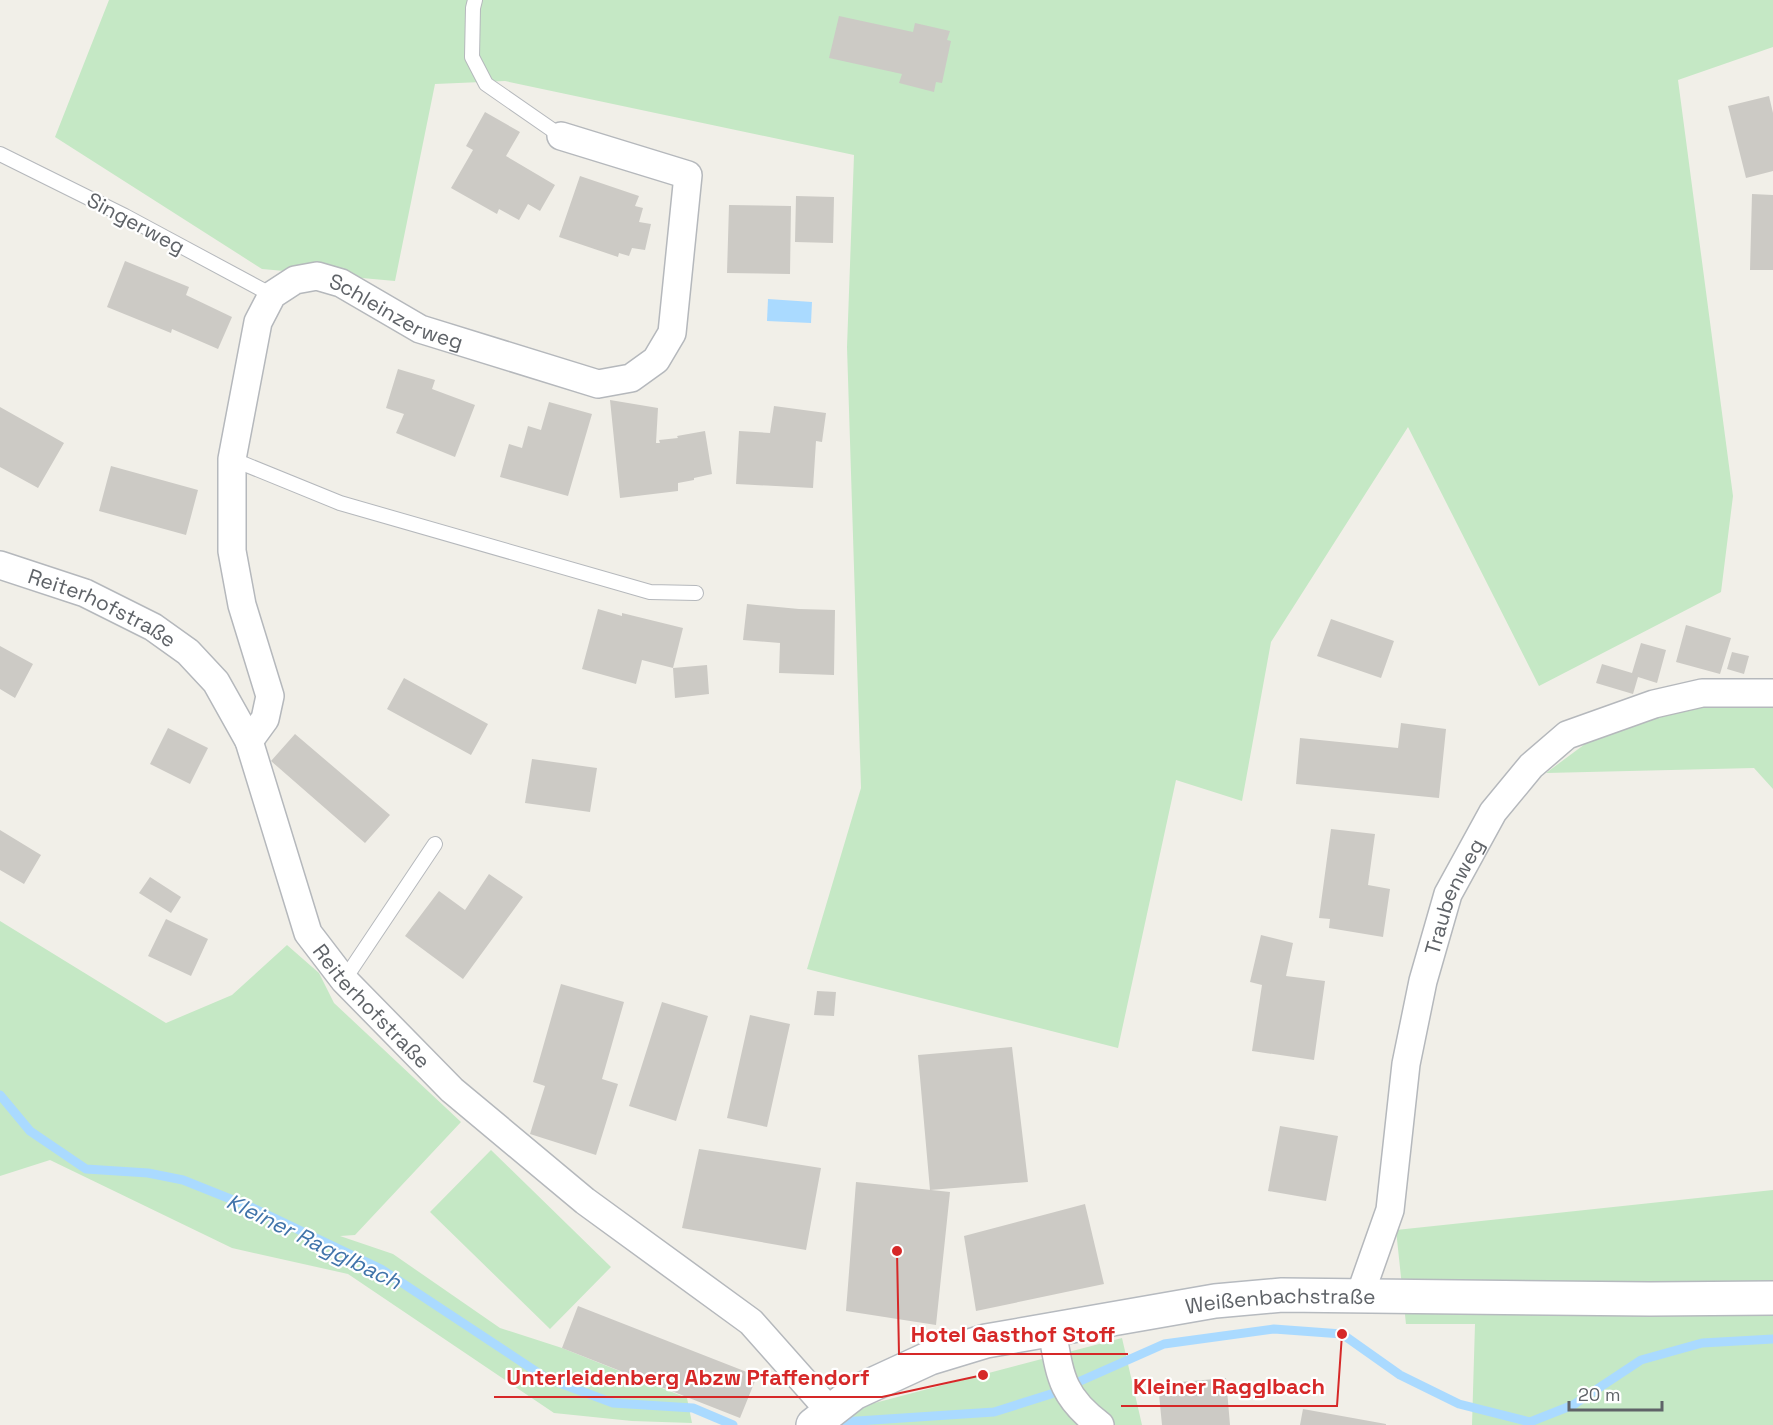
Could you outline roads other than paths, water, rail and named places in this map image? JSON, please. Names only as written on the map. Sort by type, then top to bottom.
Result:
[{"type":"main road","name":"Weißenbachstraße","points":[[821,1418],[854,1393],[930,1358],[986,1341],[1215,1301],[1282,1295],[1773,1298]]},
{"type":"street","name":"Schleinzerweg","points":[[272,294],[295,280],[317,276],[341,283],[420,329],[598,384],[631,378],[656,360],[672,333],[688,175],[561,136]]},
{"type":"street","points":[[249,741],[265,719],[270,696],[242,605],[232,551],[232,459],[258,322],[272,294]]},
{"type":"street","name":"Reiterhofstraße","points":[[0,565],[85,593],[153,627],[188,652],[216,682],[249,741],[308,933],[344,980],[461,1098],[585,1202],[752,1322],[821,1418]]},
{"type":"street","name":"Traubenweg","points":[[1360,1295],[1390,1210],[1406,1064],[1423,981],[1448,894],[1493,812],[1531,766],[1567,735],[1654,704],[1702,693],[1773,693]]},
{"type":"street","points":[[1052,1330],[1065,1384],[1084,1413],[1100,1425]]},
{"type":"lane","points":[[475,0],[472,57],[486,84],[561,136]]},
{"type":"lane","name":"Singerweg","points":[[0,154],[125,216],[272,294]]},
{"type":"lane","points":[[232,459],[340,502],[650,592],[696,593]]},
{"type":"lane","points":[[344,980],[435,844]]},
{"type":"water","points":[[768,299],[812,302],[811,323],[767,321]]},
{"type":"waterway","name":"Kleiner Ragglbach","points":[[0,1095],[30,1131],[86,1169],[148,1173],[183,1180],[253,1208],[381,1269],[546,1378],[613,1403],[693,1408],[733,1425]]},
{"type":"waterway","name":"Kleiner Ragglbach","points":[[842,1422],[994,1412],[1051,1394],[1164,1344],[1274,1329],[1342,1334],[1400,1375],[1459,1404],[1530,1422],[1573,1405],[1641,1360],[1702,1343],[1773,1339]]},
{"type":"place","name":"Hotel Gasthof Stoff","points":[[897,1251]]},
{"type":"place","name":"Kleiner Ragglbach","points":[[1342,1334]]},
{"type":"place","name":"Unterleidenberg Abzw Pfaffendorf","points":[[983,1375]]}]
